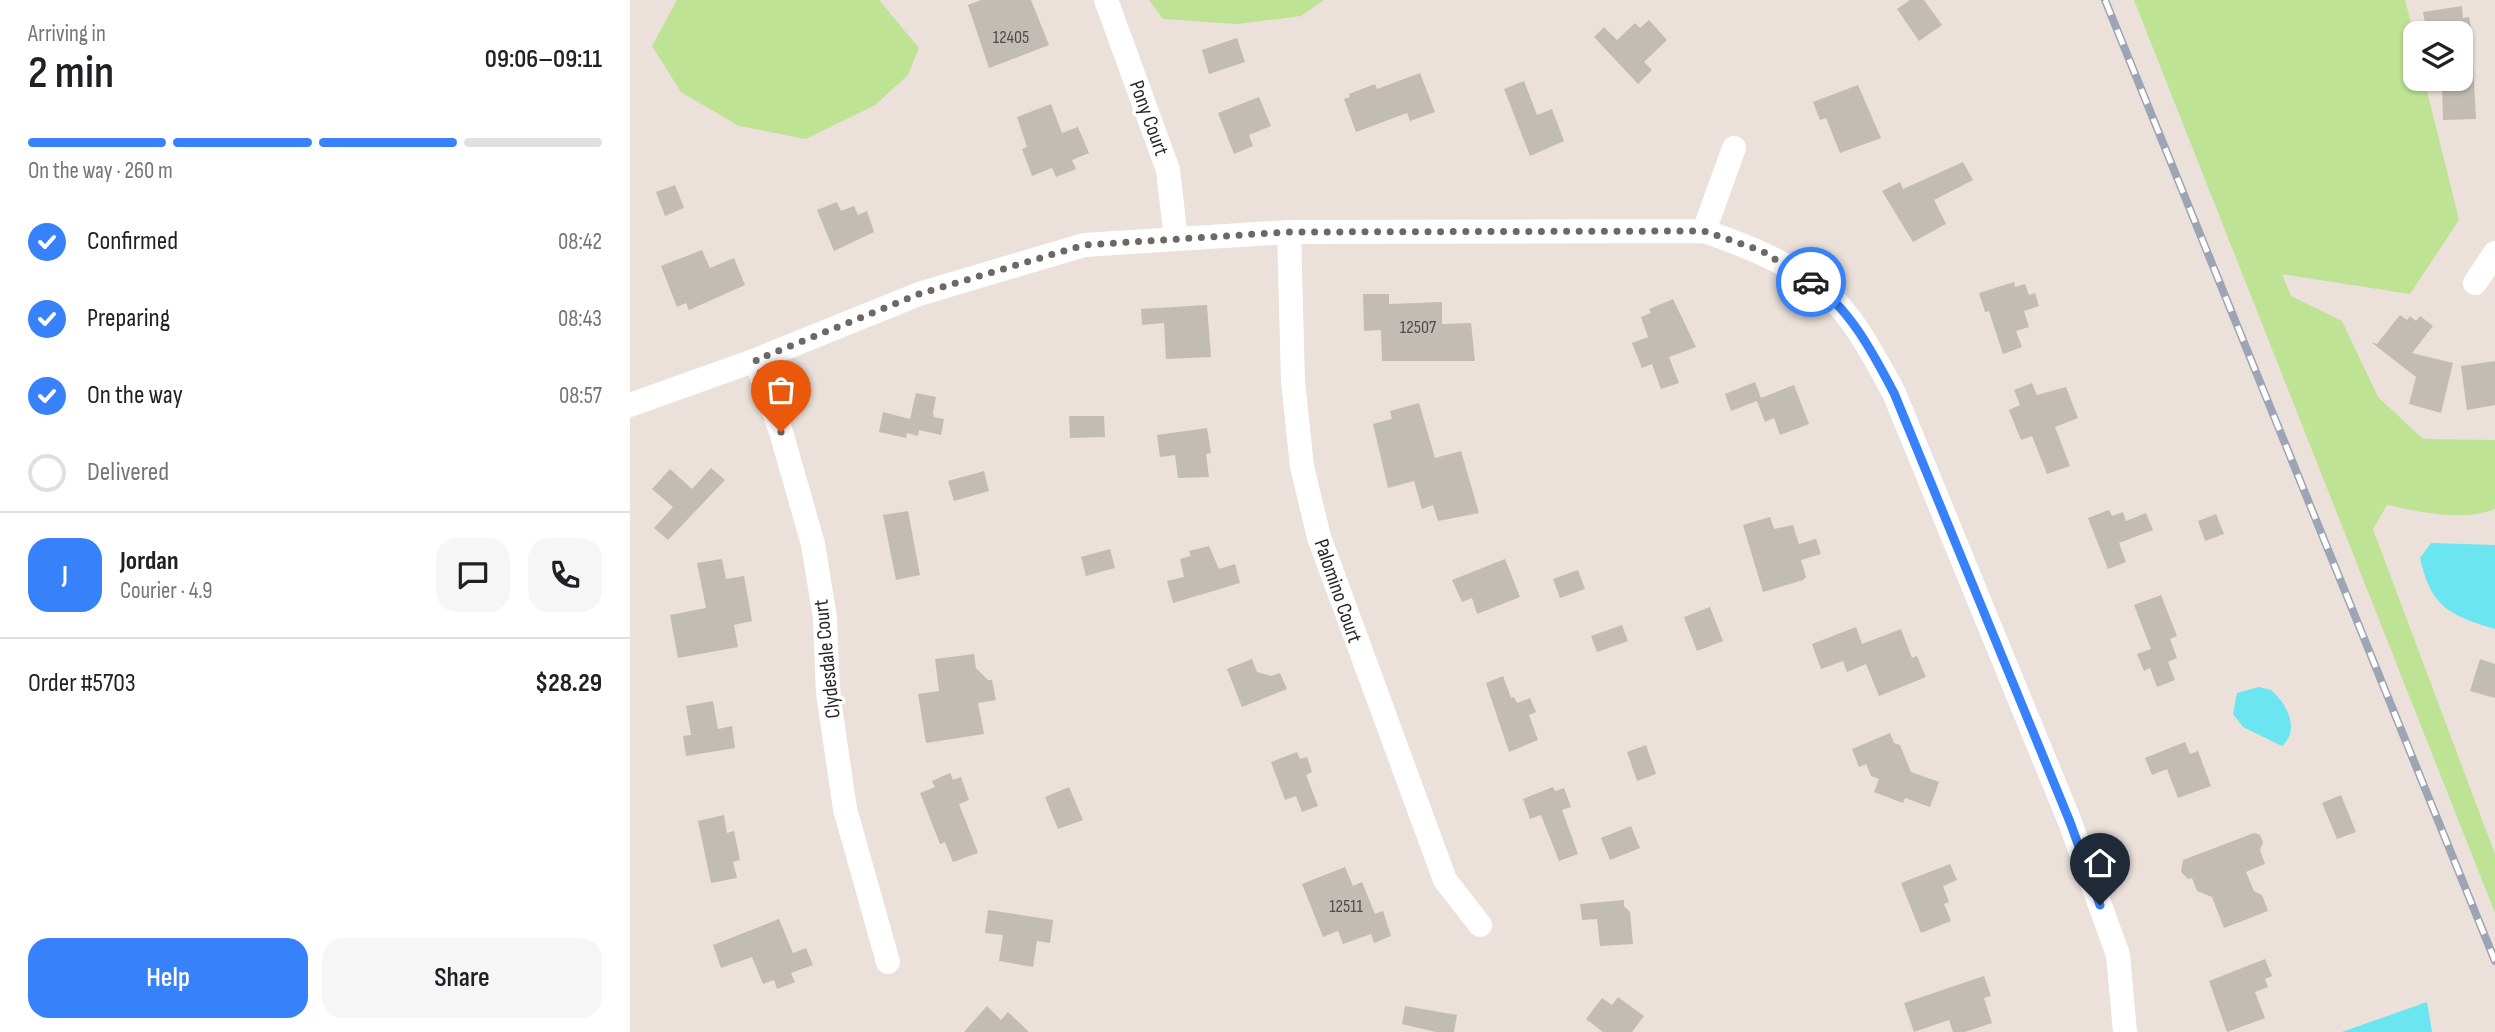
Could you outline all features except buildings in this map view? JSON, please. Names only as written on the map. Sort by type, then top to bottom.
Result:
[{"type":"street","name":"Pony Court","points":[[1106,0],[1168,170],[1176,239]]},
{"type":"street","points":[[1704,231],[1734,148]]},
{"type":"street","points":[[630,405],[756,360],[919,294],[1084,245],[1289,232],[1704,231],[1762,251],[1826,292],[1868,345],[1894,393],[2070,822],[2118,955],[2125,1032]]},
{"type":"street","name":"Palomino Court","points":[[1289,232],[1293,381],[1302,467],[1322,551],[1445,880],[1480,925]]},
{"type":"street","points":[[2475,283],[2495,253]]},
{"type":"street","name":"Clydesdale Court","points":[[756,360],[781,432],[813,544],[825,618],[828,693],[845,810],[888,962]]},
{"type":"green space","points":[[677,0],[879,0],[919,48],[908,75],[875,105],[806,139],[739,126],[681,92],[652,46]]},
{"type":"green space","points":[[1149,0],[1324,0],[1301,16],[1237,24],[1163,19]]},
{"type":"green space","points":[[2134,0],[2405,0],[2410,21],[2403,21],[2403,91],[2427,91],[2459,220],[2410,294],[2282,274],[2291,296],[2342,321],[2378,397],[2423,439],[2495,440],[2495,509],[2455,515],[2387,505],[2373,529],[2495,854],[2495,913]]},
{"type":"water","points":[[2431,543],[2495,545],[2495,629],[2465,619],[2444,607],[2436,598],[2424,575],[2420,558]]},
{"type":"water","points":[[2259,687],[2271,690],[2282,702],[2289,716],[2290,732],[2282,746],[2243,727],[2233,714],[2237,693]]},
{"type":"water","points":[[2427,1002],[2432,1032],[2342,1032]]},
{"type":"railway","points":[[2105,0],[2495,961]]},
{"type":"way so far","points":[[781,432],[756,360],[919,294],[1084,245],[1289,232],[1704,231],[1762,251],[1811,282]]},
{"type":"route","points":[[1811,282],[1826,292],[1868,345],[1894,393],[2070,822],[2100,905]]}]
